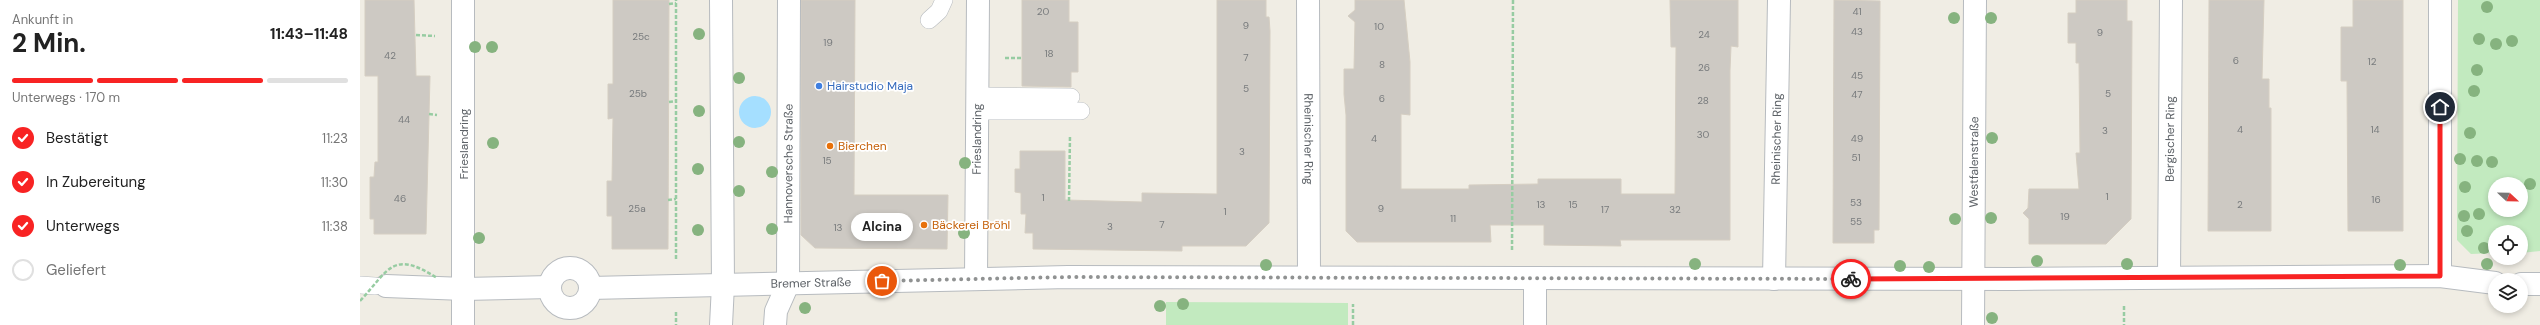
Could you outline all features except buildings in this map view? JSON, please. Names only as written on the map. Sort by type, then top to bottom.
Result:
[{"type":"street","name":"Frieslandring","points":[[463,0],[463,325]]},
{"type":"street","points":[[720,325],[722,285],[721,0]]},
{"type":"street","name":"Hannoversche Straße","points":[[775,325],[776,311],[788,284],[789,0]]},
{"type":"street","name":"Frieslandring","points":[[976,278],[978,0]]},
{"type":"street","name":"Rheinischer Ring","points":[[1308,0],[1309,277]]},
{"type":"street","name":"Rheinischer Ring","points":[[1774,279],[1779,0]]},
{"type":"street","name":"Westfalenstraße","points":[[1973,325],[1974,0]]},
{"type":"street","name":"Bergischer Ring","points":[[2169,277],[2171,0]]},
{"type":"street","points":[[2440,0],[2440,276]]},
{"type":"street","points":[[570,268],[580,271],[588,278],[590,288],[587,299],[580,306],[570,308],[560,306],[556,302],[550,287],[553,278],[560,270],[570,268]]},
{"type":"street","name":"Bremer Straße","points":[[590,288],[976,278],[1309,277],[1512,279],[1974,279],[2440,276],[2488,282]]},
{"type":"street","points":[[1535,279],[1535,325]]},
{"type":"street","points":[[2528,284],[2540,284]]},
{"type":"street","points":[[374,286],[464,289],[550,287]]},
{"type":"lane","points":[[929,20],[939,11],[944,0]]},
{"type":"lane","points":[[978,104],[1071,97]]},
{"type":"lane","points":[[978,104],[1081,111]]},
{"type":"path","points":[[1512,279],[1513,0]]},
{"type":"path","points":[[669,4],[676,2],[676,325]]},
{"type":"path","points":[[669,102],[676,102]]},
{"type":"path","points":[[1068,201],[1070,134]]},
{"type":"path","points":[[668,200],[676,199]]},
{"type":"path","points":[[360,301],[374,282],[394,265],[410,263],[437,278]]},
{"type":"path","points":[[2124,303],[2124,325]]},
{"type":"green space","points":[[2458,0],[2540,0],[2540,251],[2528,252],[2528,225],[2488,225],[2488,253],[2471,254],[2457,240]]},
{"type":"green space","points":[[1166,302],[1348,303],[1348,325],[1166,325]]},
{"type":"water","points":[[752,96],[758,96],[767,100],[771,112],[767,124],[758,128],[752,128],[743,124],[739,115],[739,109],[743,100]]},
{"type":"way so far","points":[[882,281],[1068,277],[1851,279]]},
{"type":"place","name":"Hairstudio Maja","points":[[819,86]]},
{"type":"place","name":"Bierchen","points":[[830,146]]},
{"type":"place","name":"Bäckerei Bröhl","points":[[924,225]]},
{"type":"place","name":"Alcina","points":[[882,281]]},
{"type":"route","points":[[1851,279],[2440,276],[2440,107]]}]
